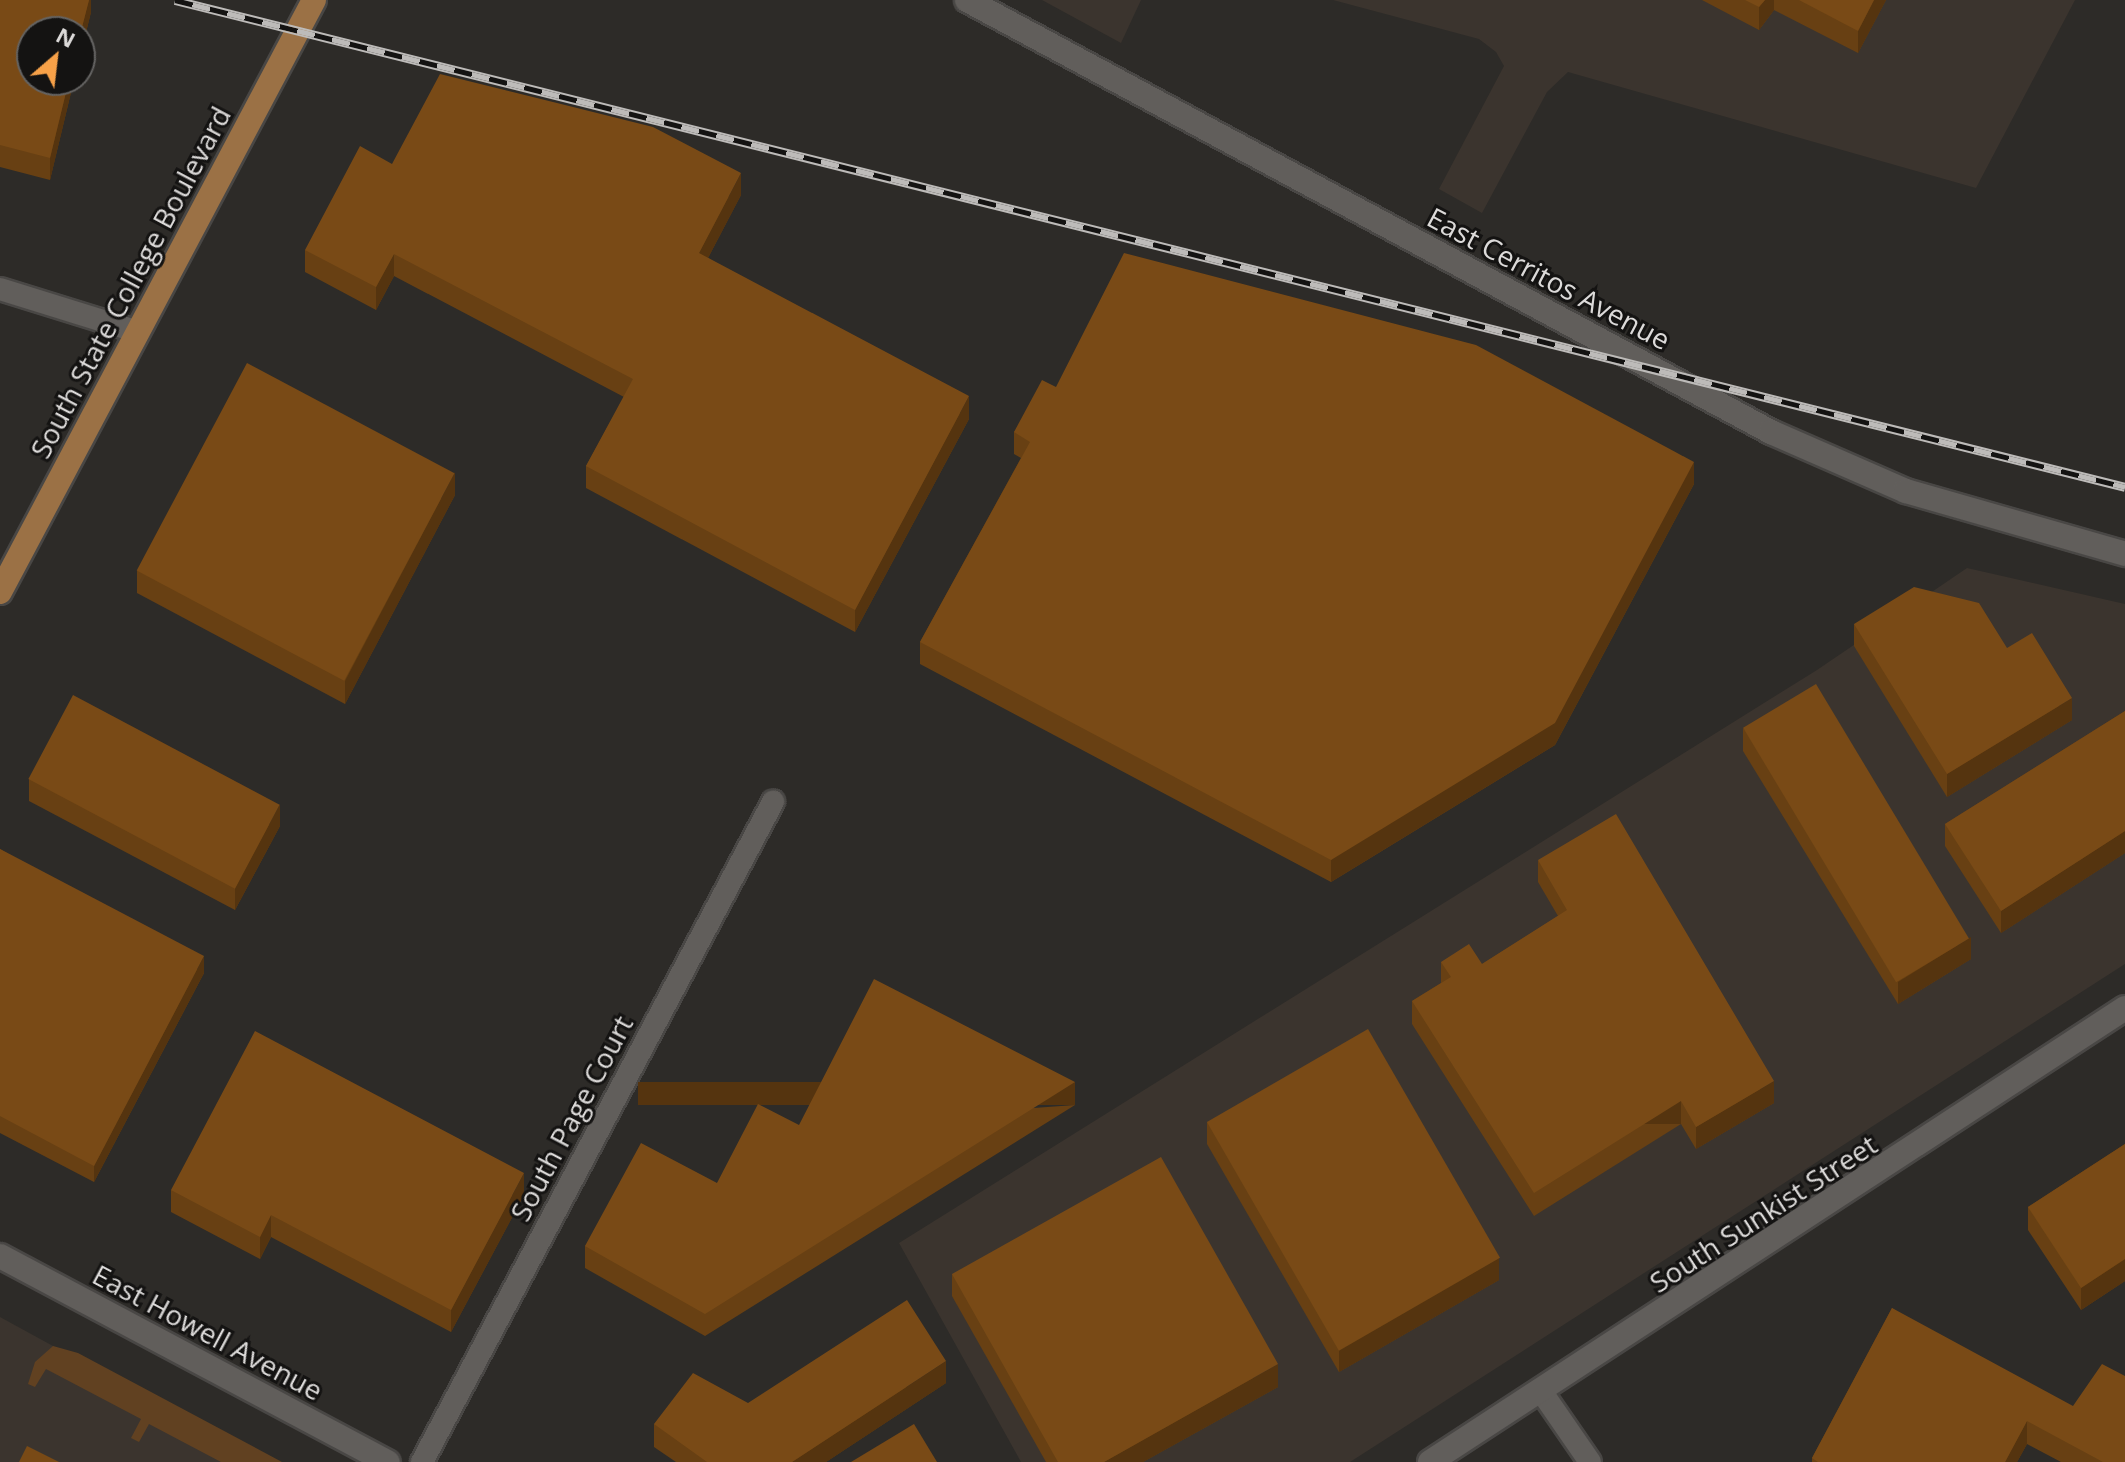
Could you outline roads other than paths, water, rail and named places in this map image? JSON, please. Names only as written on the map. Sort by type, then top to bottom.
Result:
[{"type":"main road","name":"South State College Boulevard","points":[[0,592],[314,0]]},
{"type":"main road","name":"East Cerritos Avenue","points":[[967,0],[1771,432],[1906,491],[2125,554]]},
{"type":"main road","name":"South Sunkist Street","points":[[1430,1462],[2125,1008]]},
{"type":"main road","name":"East Howell Avenue","points":[[0,1256],[388,1462]]},
{"type":"street","points":[[0,289],[138,332]]},
{"type":"street","name":"South Page Court","points":[[422,1462],[773,802]]},
{"type":"street","points":[[1541,1391],[1590,1462]]},
{"type":"railway","points":[[175,0],[2125,487]]}]
